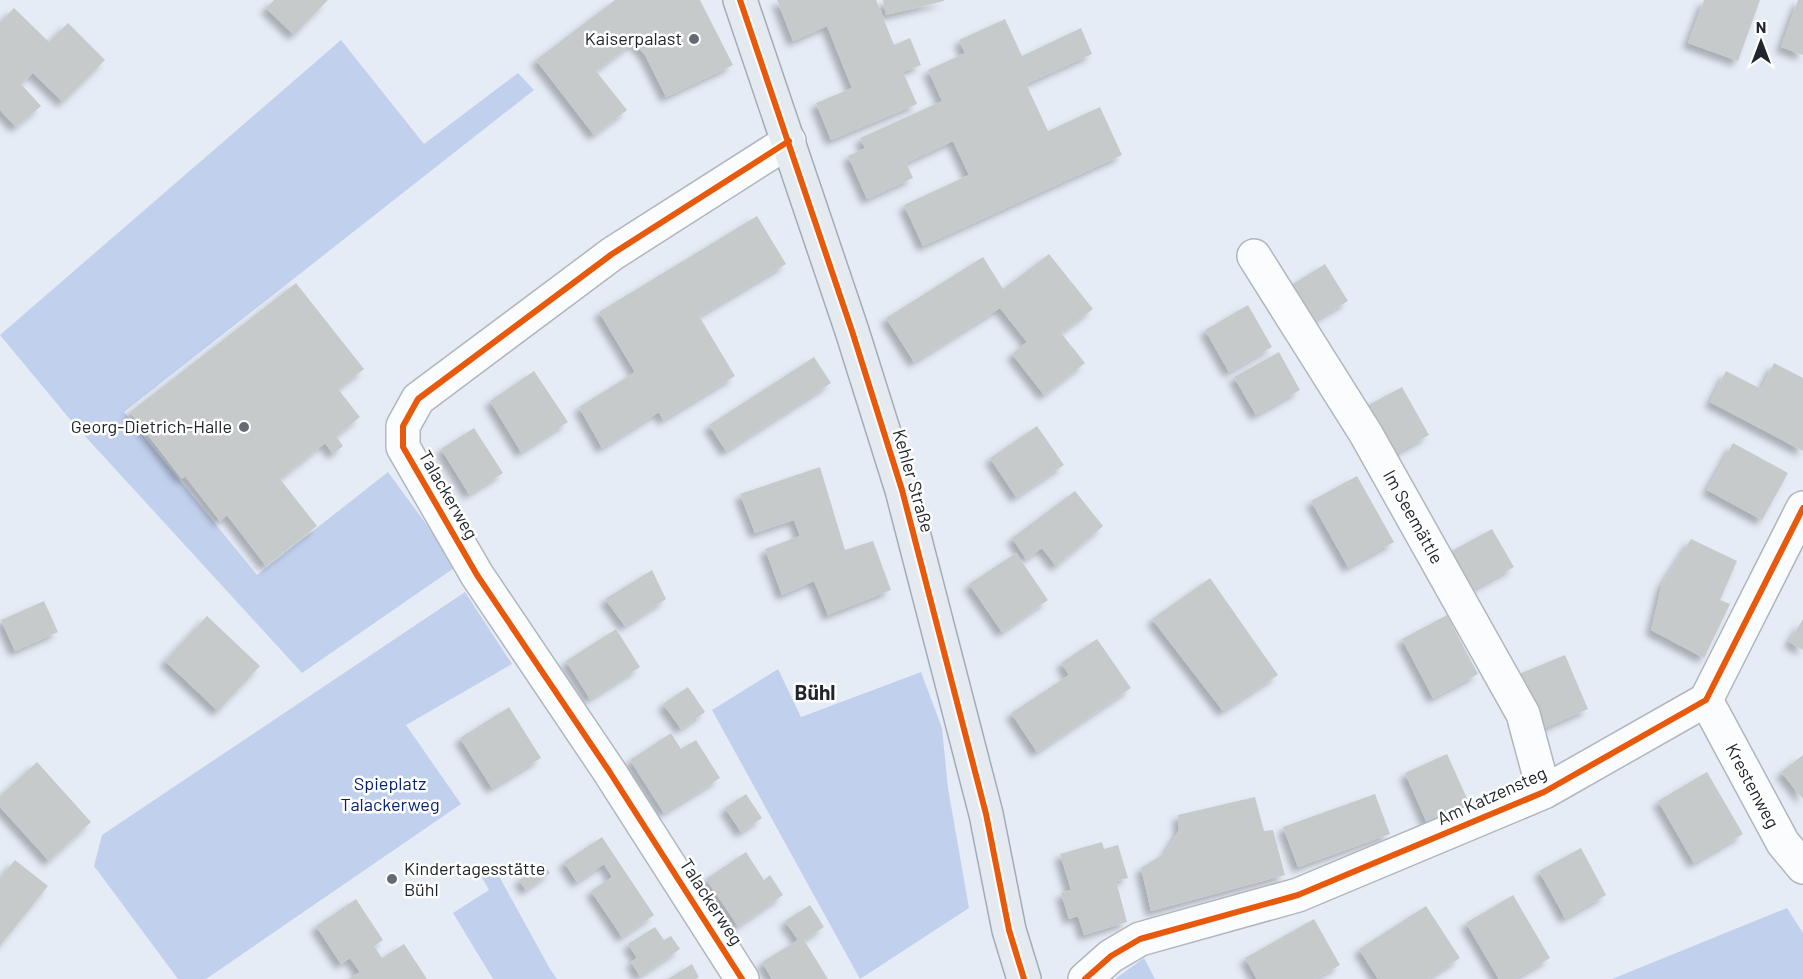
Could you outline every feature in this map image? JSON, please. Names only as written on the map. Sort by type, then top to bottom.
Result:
[{"type":"main road","name":"Kehler Straße","points":[[740,0],[789,141],[902,490],[986,814],[1009,930],[1024,979]]},
{"type":"street","name":"Talackerweg","points":[[742,979],[609,771],[477,575],[403,447],[403,426],[418,399],[612,254],[789,141]]},
{"type":"street","name":"Im Seemättle","points":[[1254,256],[1366,434],[1523,714],[1544,792]]},
{"type":"street","points":[[1706,700],[1803,508]]},
{"type":"street","name":"Am Katzensteg","points":[[1085,979],[1111,956],[1140,939],[1298,895],[1544,792],[1706,700]]},
{"type":"street","name":"Krestenweg","points":[[1706,700],[1783,843],[1803,867]]},
{"type":"green space","points":[[341,40],[424,144],[518,73],[534,90],[124,412],[257,575],[388,472],[457,566],[302,673],[73,423],[0,335]]},
{"type":"green space","name":"Spieplatz Talackerweg","points":[[465,592],[512,664],[406,725],[461,804],[206,979],[178,979],[94,866],[102,835]]},
{"type":"green space","points":[[778,669],[801,717],[921,672],[942,728],[948,788],[969,908],[860,979],[712,710]]},
{"type":"green space","points":[[494,867],[557,979],[493,979],[453,913],[489,890],[481,876]]},
{"type":"green space","points":[[1787,908],[1803,933],[1803,979],[1612,979]]},
{"type":"green space","points":[[1144,958],[1155,979],[1115,979]]},
{"type":"building","points":[[274,0],[328,0],[294,35],[266,8]]},
{"type":"building","points":[[615,0],[700,0],[733,65],[666,97],[645,55],[634,42],[596,71],[627,110],[594,135],[536,60]]},
{"type":"building","points":[[777,0],[876,0],[894,45],[910,38],[921,65],[903,72],[917,104],[831,140],[816,103],[852,88],[827,26],[793,41]]},
{"type":"building","points":[[883,0],[944,0],[944,1],[886,15]]},
{"type":"building","points":[[1704,0],[1760,0],[1738,61],[1688,43]]},
{"type":"building","points":[[1798,0],[1803,0],[1803,55],[1781,47]]},
{"type":"building","points":[[14,8],[49,42],[68,23],[105,60],[63,102],[33,73],[21,84],[41,106],[16,127],[0,110],[0,22]]},
{"type":"building","points":[[1005,19],[1022,56],[1081,28],[1092,54],[1026,84],[1048,131],[1100,107],[1122,155],[923,246],[904,205],[969,175],[953,141],[906,163],[913,178],[867,199],[848,156],[865,148],[860,138],[942,101],[928,70],[965,53],[959,40]]},
{"type":"building","points":[[757,216],[786,264],[699,316],[735,376],[663,420],[659,412],[602,448],[579,407],[635,372],[599,312]]},
{"type":"building","points":[[1049,254],[1093,309],[1061,333],[1085,363],[1044,395],[1012,354],[1027,342],[1000,308],[914,362],[886,318],[983,257],[1003,289]]},
{"type":"building","points":[[1325,264],[1348,301],[1307,325],[1285,289]]},
{"type":"building","name":"Georg-Dietrich-Halle","points":[[296,283],[364,369],[338,389],[360,417],[336,436],[343,446],[333,454],[325,443],[280,479],[317,526],[266,566],[227,515],[220,521],[185,476],[182,479],[130,412]]},
{"type":"building","points":[[1248,305],[1272,347],[1229,372],[1205,330]]},
{"type":"building","points":[[1279,352],[1300,390],[1256,415],[1234,377]]},
{"type":"building","points":[[814,357],[831,383],[726,451],[709,425]]},
{"type":"building","points":[[1774,363],[1803,378],[1803,451],[1710,402],[1726,371],[1761,389]]},
{"type":"building","points":[[534,371],[568,422],[521,452],[490,401]]},
{"type":"building","points":[[1402,387],[1429,435],[1390,457],[1363,408]]},
{"type":"building","points":[[1037,426],[1064,465],[1016,497],[990,458]]},
{"type":"building","points":[[474,428],[503,473],[469,494],[441,449]]},
{"type":"building","points":[[1733,443],[1788,473],[1762,520],[1707,490]]},
{"type":"building","points":[[820,467],[845,550],[873,541],[891,590],[828,615],[814,581],[782,595],[765,549],[800,536],[794,520],[755,533],[740,494]]},
{"type":"building","points":[[1357,476],[1394,542],[1348,567],[1311,501]]},
{"type":"building","points":[[1075,491],[1103,526],[1056,566],[1042,548],[1026,559],[1012,538]]},
{"type":"building","points":[[1492,529],[1514,567],[1472,590],[1450,552]]},
{"type":"building","points":[[1691,539],[1737,561],[1720,600],[1730,604],[1704,658],[1651,630],[1662,584]]},
{"type":"building","points":[[1016,553],[1048,600],[1002,632],[969,584]]},
{"type":"building","points":[[652,570],[666,599],[625,626],[605,599]]},
{"type":"building","points":[[1210,578],[1278,675],[1223,711],[1152,619]]},
{"type":"building","points":[[44,601],[58,632],[15,651],[1,620]]},
{"type":"building","points":[[1447,615],[1478,674],[1433,698],[1402,639]]},
{"type":"building","points":[[207,616],[260,666],[218,711],[165,661]]},
{"type":"building","points":[[1803,619],[1803,650],[1789,642]]},
{"type":"building","points":[[616,629],[640,667],[590,699],[566,661]]},
{"type":"building","points":[[1097,639],[1131,688],[1037,752],[1011,713],[1069,675],[1061,663]]},
{"type":"building","points":[[1565,655],[1588,709],[1542,729],[1519,674]]},
{"type":"building","points":[[688,687],[705,712],[681,729],[663,704]]},
{"type":"building","points":[[509,707],[541,758],[492,788],[460,738]]},
{"type":"building","points":[[671,733],[681,749],[696,740],[720,778],[664,813],[630,760]]},
{"type":"building","points":[[1447,754],[1470,805],[1427,823],[1405,773]]},
{"type":"building","points":[[1803,755],[1803,799],[1781,772]]},
{"type":"building","points":[[37,762],[91,822],[49,861],[0,807],[0,796]]},
{"type":"building","points":[[1707,772],[1743,834],[1694,863],[1658,801]]},
{"type":"building","points":[[746,794],[762,818],[741,832],[725,808]]},
{"type":"building","points":[[1375,794],[1390,834],[1298,867],[1283,827]]},
{"type":"building","points":[[1255,797],[1264,831],[1273,830],[1285,875],[1151,911],[1141,868],[1165,853],[1179,830],[1178,815]]},
{"type":"building","points":[[602,837],[654,915],[622,937],[591,891],[612,877],[604,864],[577,882],[564,862]]},
{"type":"building","points":[[1102,842],[1104,849],[1118,845],[1128,878],[1116,881],[1127,922],[1084,935],[1078,916],[1069,919],[1061,893],[1071,890],[1060,854]]},
{"type":"building","points":[[1581,848],[1606,895],[1565,918],[1539,871]]},
{"type":"building","points":[[746,852],[764,880],[770,875],[783,895],[738,926],[706,879]]},
{"type":"building","points":[[15,860],[48,886],[0,946],[0,878]]},
{"type":"building","points":[[543,863],[550,873],[526,890],[519,880]]},
{"type":"building","points":[[1513,895],[1550,958],[1515,979],[1499,979],[1466,923]]},
{"type":"building","points":[[356,899],[383,940],[374,946],[382,958],[404,944],[427,979],[349,979],[360,972],[350,958],[341,964],[316,926]]},
{"type":"building","points":[[810,905],[824,927],[804,940],[828,979],[772,979],[762,962],[798,940],[785,921]]},
{"type":"building","points":[[1426,906],[1460,958],[1428,979],[1378,979],[1359,949]]},
{"type":"building","points":[[1314,919],[1340,965],[1315,979],[1257,979],[1245,958]]},
{"type":"building","points":[[655,927],[664,940],[671,936],[680,949],[640,976],[631,962],[637,958],[628,944]]},
{"type":"building","points":[[692,964],[699,977],[696,979],[668,979]]},
{"type":"cycle path","points":[[740,0],[852,331],[902,490],[986,814],[1009,930],[1024,979]]},
{"type":"cycle path","points":[[742,979],[609,771],[477,575],[403,447],[403,426],[418,399],[612,254],[789,141]]},
{"type":"cycle path","points":[[1085,979],[1111,956],[1140,939],[1298,895],[1544,792],[1706,700],[1803,508]]},
{"type":"place","name":"Kaiserpalast","points":[[694,39]]},
{"type":"place","name":"Georg-Dietrich-Halle","points":[[244,427]]},
{"type":"place","name":"Kindertagesstätte Bühl","points":[[392,879]]},
{"type":"district","name":"Bühl","points":[[815,693]]}]
